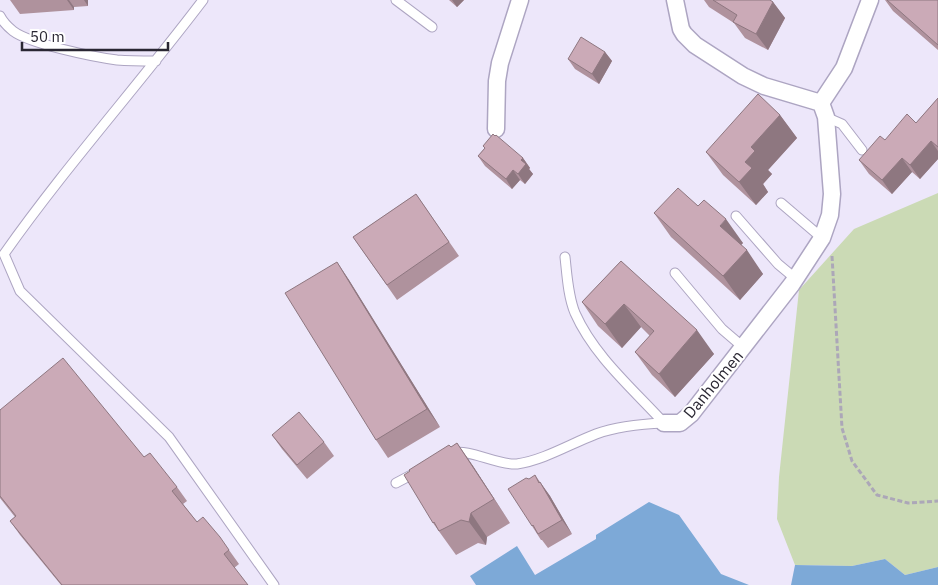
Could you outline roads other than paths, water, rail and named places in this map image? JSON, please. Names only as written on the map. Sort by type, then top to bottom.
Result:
[{"type":"street","points":[[496,129],[496,81],[520,0]]},
{"type":"street","points":[[675,0],[681,28],[684,34],[696,45],[743,76],[824,110],[844,68],[870,0]]},
{"type":"street","name":"Danholmen","points":[[664,423],[680,423],[691,414],[796,279],[822,238],[830,215],[832,194],[824,110]]},
{"type":"lane","points":[[203,0],[2,252],[20,291],[169,437],[274,585]]},
{"type":"lane","points":[[396,0],[432,27]]},
{"type":"lane","points":[[0,16],[13,31],[40,42],[118,60],[156,61]]},
{"type":"lane","points":[[824,110],[842,124],[862,150]]},
{"type":"lane","points":[[781,203],[822,238]]},
{"type":"lane","points":[[736,216],[778,264],[796,279]]},
{"type":"lane","points":[[565,257],[568,289],[575,313],[596,350],[664,423]]},
{"type":"lane","points":[[675,273],[722,329],[743,347]]},
{"type":"lane","name":"Danholmen","points":[[443,458],[457,452],[514,464],[529,462],[598,434],[632,425],[664,423]]},
{"type":"lane","points":[[396,483],[427,466]]},
{"type":"water","points":[[649,502],[679,515],[721,574],[749,585],[476,585],[470,576],[517,546],[535,575],[596,539],[596,535]]},
{"type":"water","points":[[885,559],[905,575],[938,567],[938,585],[791,585],[795,565],[852,566]]}]
